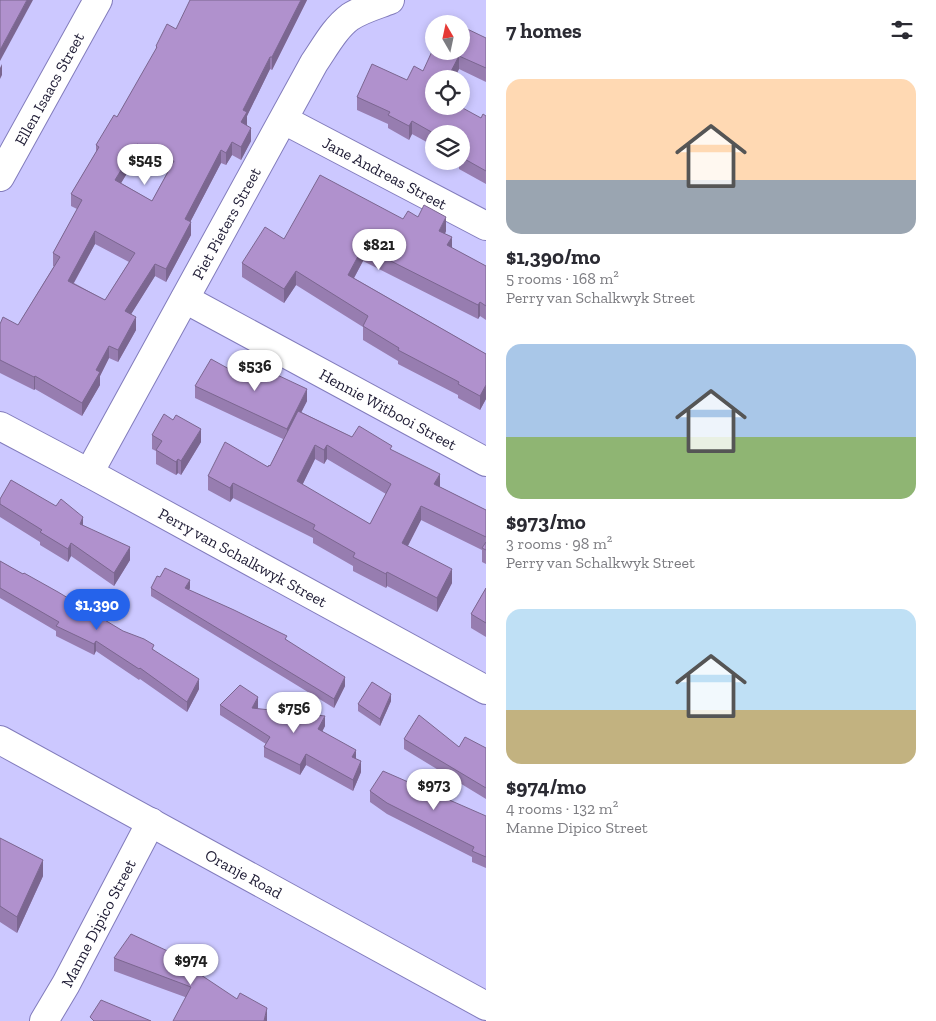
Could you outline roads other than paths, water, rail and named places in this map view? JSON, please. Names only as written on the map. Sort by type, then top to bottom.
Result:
[{"type":"street","name":"Ellen Isaacs Street","points":[[0,177],[98,0]]},
{"type":"street","name":"Piet Pieters Street","points":[[89,473],[314,63],[338,28],[351,16],[390,0]]},
{"type":"street","name":"Jane Andreas Street","points":[[284,120],[486,226]]},
{"type":"street","name":"Hennie Witbooi Street","points":[[185,299],[486,462]]},
{"type":"street","name":"Perry van Schalkwyk Street","points":[[0,426],[486,690]]},
{"type":"street","name":"Oranje Road","points":[[0,740],[486,1006]]},
{"type":"street","name":"Manne Dipico Street","points":[[44,1021],[66,984],[150,822]]}]
